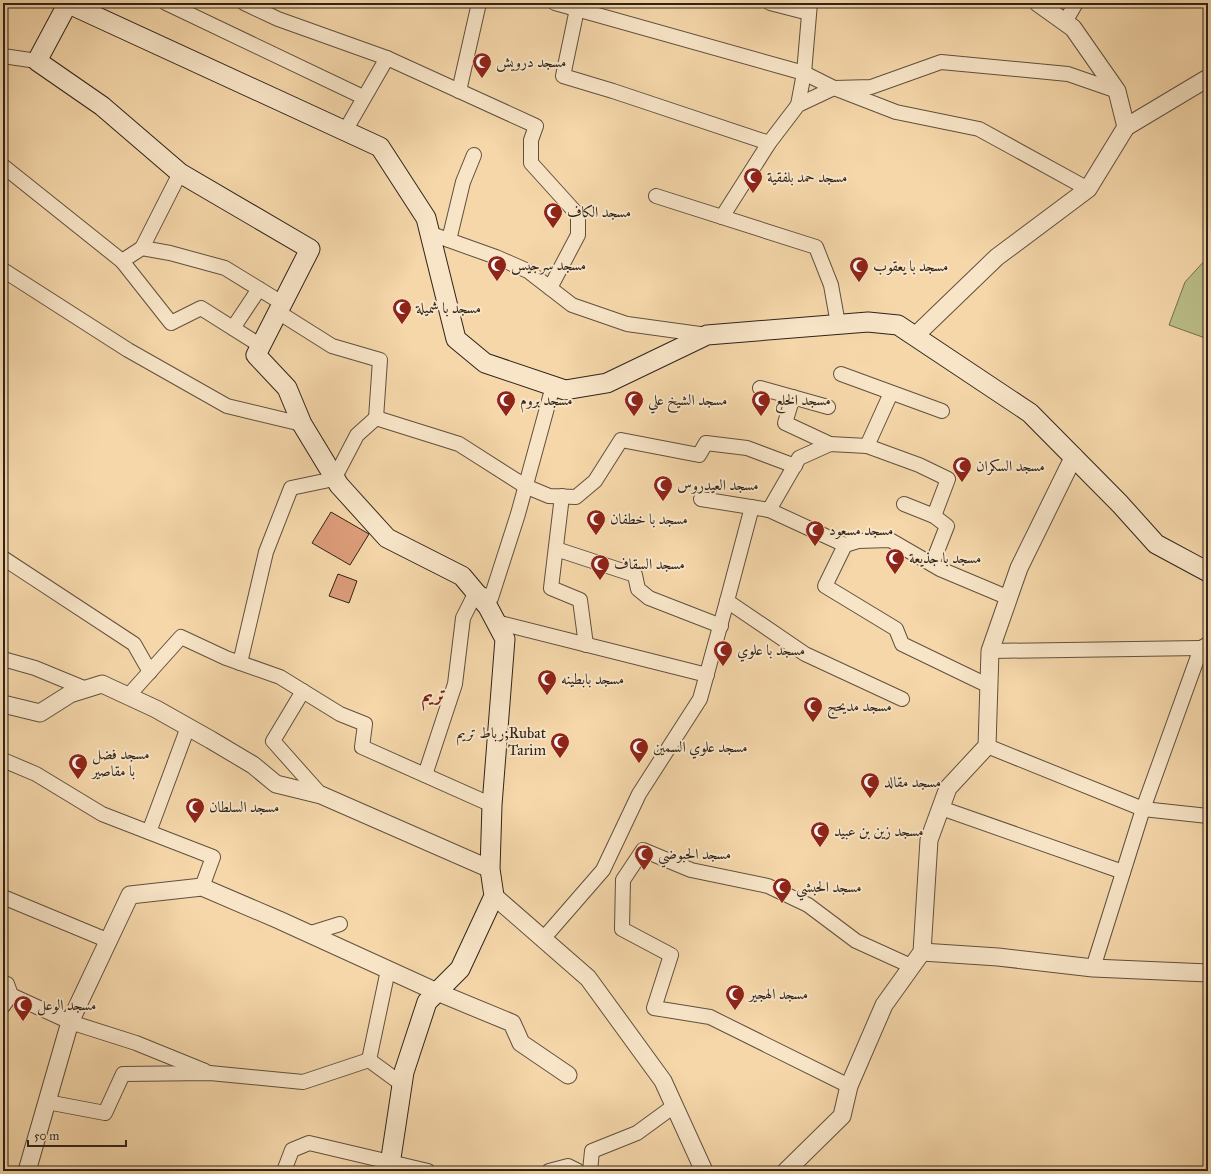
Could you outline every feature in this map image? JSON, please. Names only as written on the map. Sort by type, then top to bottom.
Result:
[{"type":"main road","points":[[390,1167],[404,1072],[427,1002],[460,969],[494,896],[490,869],[492,805],[505,639],[488,607],[462,576],[387,538],[339,485],[302,424],[287,388],[256,355],[310,249],[180,173],[102,106],[37,62],[68,3],[380,147],[426,218],[456,339],[485,362],[565,390],[607,383],[707,335],[868,322],[898,325],[1030,413],[1074,456],[1156,544],[1208,572]]},
{"type":"street","points":[[166,3],[364,97]]},
{"type":"street","points":[[244,3],[278,19],[387,58],[536,126],[531,140],[531,162],[578,215],[578,235],[550,288]]},
{"type":"street","points":[[459,91],[479,3]]},
{"type":"street","points":[[722,216],[770,143],[798,105],[804,73],[810,8],[770,3]]},
{"type":"street","points":[[1038,3],[1073,28],[1117,91],[1126,127]]},
{"type":"street","points":[[1065,22],[1076,3]]},
{"type":"street","points":[[770,143],[563,76],[566,5],[804,73],[834,88],[896,112],[979,129],[1088,189]]},
{"type":"street","points":[[3,56],[37,62]]},
{"type":"street","points":[[345,131],[387,58]]},
{"type":"street","points":[[798,105],[834,88],[871,87],[941,62],[1068,74],[1117,91]]},
{"type":"street","points":[[915,336],[997,257],[1088,189],[1126,127],[1208,78]]},
{"type":"street","points":[[449,240],[463,182],[474,155]]},
{"type":"street","points":[[3,166],[122,262],[171,323],[201,308],[261,346]]},
{"type":"street","points":[[122,262],[142,248],[180,173]]},
{"type":"street","points":[[656,196],[816,247],[831,285],[838,324]]},
{"type":"street","points":[[430,233],[496,257],[528,271],[572,305],[627,324],[707,335]]},
{"type":"street","points":[[142,248],[170,253],[225,268],[259,289],[280,307],[332,346],[380,360],[376,418],[357,435],[334,479],[291,488],[266,552],[240,663]]},
{"type":"street","points":[[3,270],[128,350],[227,406],[302,424]]},
{"type":"street","points":[[233,328],[259,289]]},
{"type":"street","points":[[841,374],[942,411]]},
{"type":"street","points":[[425,775],[455,684],[463,618],[476,592],[492,598],[518,514],[553,386]]},
{"type":"street","points":[[760,388],[828,407]]},
{"type":"street","points":[[867,446],[891,393]]},
{"type":"street","points":[[793,397],[785,423],[830,444],[867,446],[919,465],[948,479],[934,516]]},
{"type":"street","points":[[376,418],[459,444],[525,486],[549,496],[576,497],[596,481],[621,440],[699,455],[706,443],[747,448],[794,466]]},
{"type":"street","points":[[769,510],[799,458],[830,444]]},
{"type":"street","points":[[786,1171],[842,1116],[849,1086],[884,1005],[922,952],[929,840],[948,788],[987,746],[990,651],[1019,568],[1074,456]]},
{"type":"street","points":[[562,496],[551,588],[580,600],[586,645]]},
{"type":"street","points":[[701,499],[769,510],[845,546]]},
{"type":"street","points":[[904,504],[934,516],[947,526],[932,564]]},
{"type":"street","points":[[543,939],[603,870],[638,794],[700,700],[728,601],[752,507]]},
{"type":"street","points":[[989,686],[902,644],[896,629],[825,586],[845,546],[858,541],[890,540],[932,564],[1009,598]]},
{"type":"street","points":[[556,549],[634,575],[638,589],[649,598],[721,626]]},
{"type":"street","points":[[3,558],[134,644],[150,672]]},
{"type":"street","points":[[728,601],[805,654],[902,699]]},
{"type":"street","points":[[496,622],[707,675]]},
{"type":"street","points":[[128,696],[181,637],[226,658],[280,677],[340,714],[365,724],[362,747],[492,805]]},
{"type":"street","points":[[990,651],[1205,646],[1143,809],[1093,968]]},
{"type":"street","points":[[3,659],[34,668],[86,689]]},
{"type":"street","points":[[3,704],[40,713],[70,694],[102,684],[188,727],[253,765],[276,784],[321,794],[490,869]]},
{"type":"street","points":[[303,691],[273,741],[321,794]]},
{"type":"street","points":[[148,832],[188,727]]},
{"type":"street","points":[[987,746],[1143,809],[1208,816]]},
{"type":"street","points":[[3,760],[36,774],[102,814],[213,857],[202,887]]},
{"type":"street","points":[[940,808],[1123,872]]},
{"type":"street","points":[[849,1086],[710,1017],[654,1008],[671,955],[622,929],[623,880],[643,850],[691,870],[768,886],[808,905],[856,941],[911,966]]},
{"type":"street","points":[[27,1171],[70,1022],[130,895],[202,887],[437,992],[512,1023],[521,1043],[568,1075]]},
{"type":"street","points":[[494,896],[588,978],[663,1081],[704,1171]]},
{"type":"street","points":[[3,897],[109,940]]},
{"type":"street","points":[[308,934],[340,924]]},
{"type":"street","points":[[922,952],[998,956],[1093,968],[1208,973]]},
{"type":"street","points":[[369,1060],[388,970]]},
{"type":"street","points":[[3,983],[7,984],[7,1001],[136,1043],[210,1073]]},
{"type":"street","points":[[47,1102],[105,1113],[123,1074],[210,1073],[303,1082],[369,1060]]},
{"type":"street","points":[[369,1060],[402,1085]]},
{"type":"street","points":[[590,1171],[592,1151],[638,1133],[674,1106]]},
{"type":"street","points":[[284,1171],[292,1150],[309,1143],[390,1167],[428,1171]]},
{"type":"street","points":[[549,1171],[568,1166],[578,1171]]},
{"type":"green space","points":[[1208,257],[1208,339],[1169,325],[1185,282]]},
{"type":"building","points":[[331,512],[369,534],[350,565],[312,543]]},
{"type":"building","points":[[338,574],[357,581],[349,603],[329,596]]},
{"type":"place","name":"مسجد درويش","points":[[482,79]]},
{"type":"place","name":"مسجد حمد بلفقية","points":[[753,194]]},
{"type":"place","name":"مسجد الكاف","points":[[553,229]]},
{"type":"place","name":"مسجد سرجيس","points":[[497,282]]},
{"type":"place","name":"مسجد با يعقوب","points":[[859,283]]},
{"type":"place","name":"مسجد با شميلة","points":[[402,325]]},
{"type":"place","name":"مسجد بروم","points":[[506,417]]},
{"type":"place","name":"مسجد الشيخ علي","points":[[634,417]]},
{"type":"place","name":"مسجد الخلع","points":[[761,417]]},
{"type":"place","name":"مسجد السكران","points":[[962,483]]},
{"type":"place","name":"مسجد العيدروس","points":[[663,502]]},
{"type":"place","name":"مسجد با خطفان","points":[[596,536]]},
{"type":"place","name":"مسجد مسعود","points":[[815,547]]},
{"type":"place","name":"مسجد با جذيعة","points":[[895,575]]},
{"type":"place","name":"مسجد السقاف","points":[[600,581]]},
{"type":"place","name":"مسجد با علوي","points":[[723,667]]},
{"type":"place","name":"مسجد بابطينه","points":[[547,696]]},
{"type":"place","name":"مسجد مديحج","points":[[813,723]]},
{"type":"place","name":"رباط تريم;Rubat Tarim","points":[[560,759]]},
{"type":"place","name":"مسجد علوي السمين","points":[[639,764]]},
{"type":"place","name":"مسجد فضل با مقاصير","points":[[78,780]]},
{"type":"place","name":"مسجد مقالد","points":[[870,799]]},
{"type":"place","name":"مسجد السلطان","points":[[195,824]]},
{"type":"place","name":"مسجد زين بن عبيد","points":[[820,848]]},
{"type":"place","name":"مسجد الحبوضي","points":[[644,871]]},
{"type":"place","name":"مسجد الحبشي","points":[[782,904]]},
{"type":"place","name":"مسجد الهجير","points":[[735,1011]]},
{"type":"place","name":"مسجد الوعل","points":[[23,1022]]},
{"type":"district","name":"تريم","points":[[434,694]]}]
